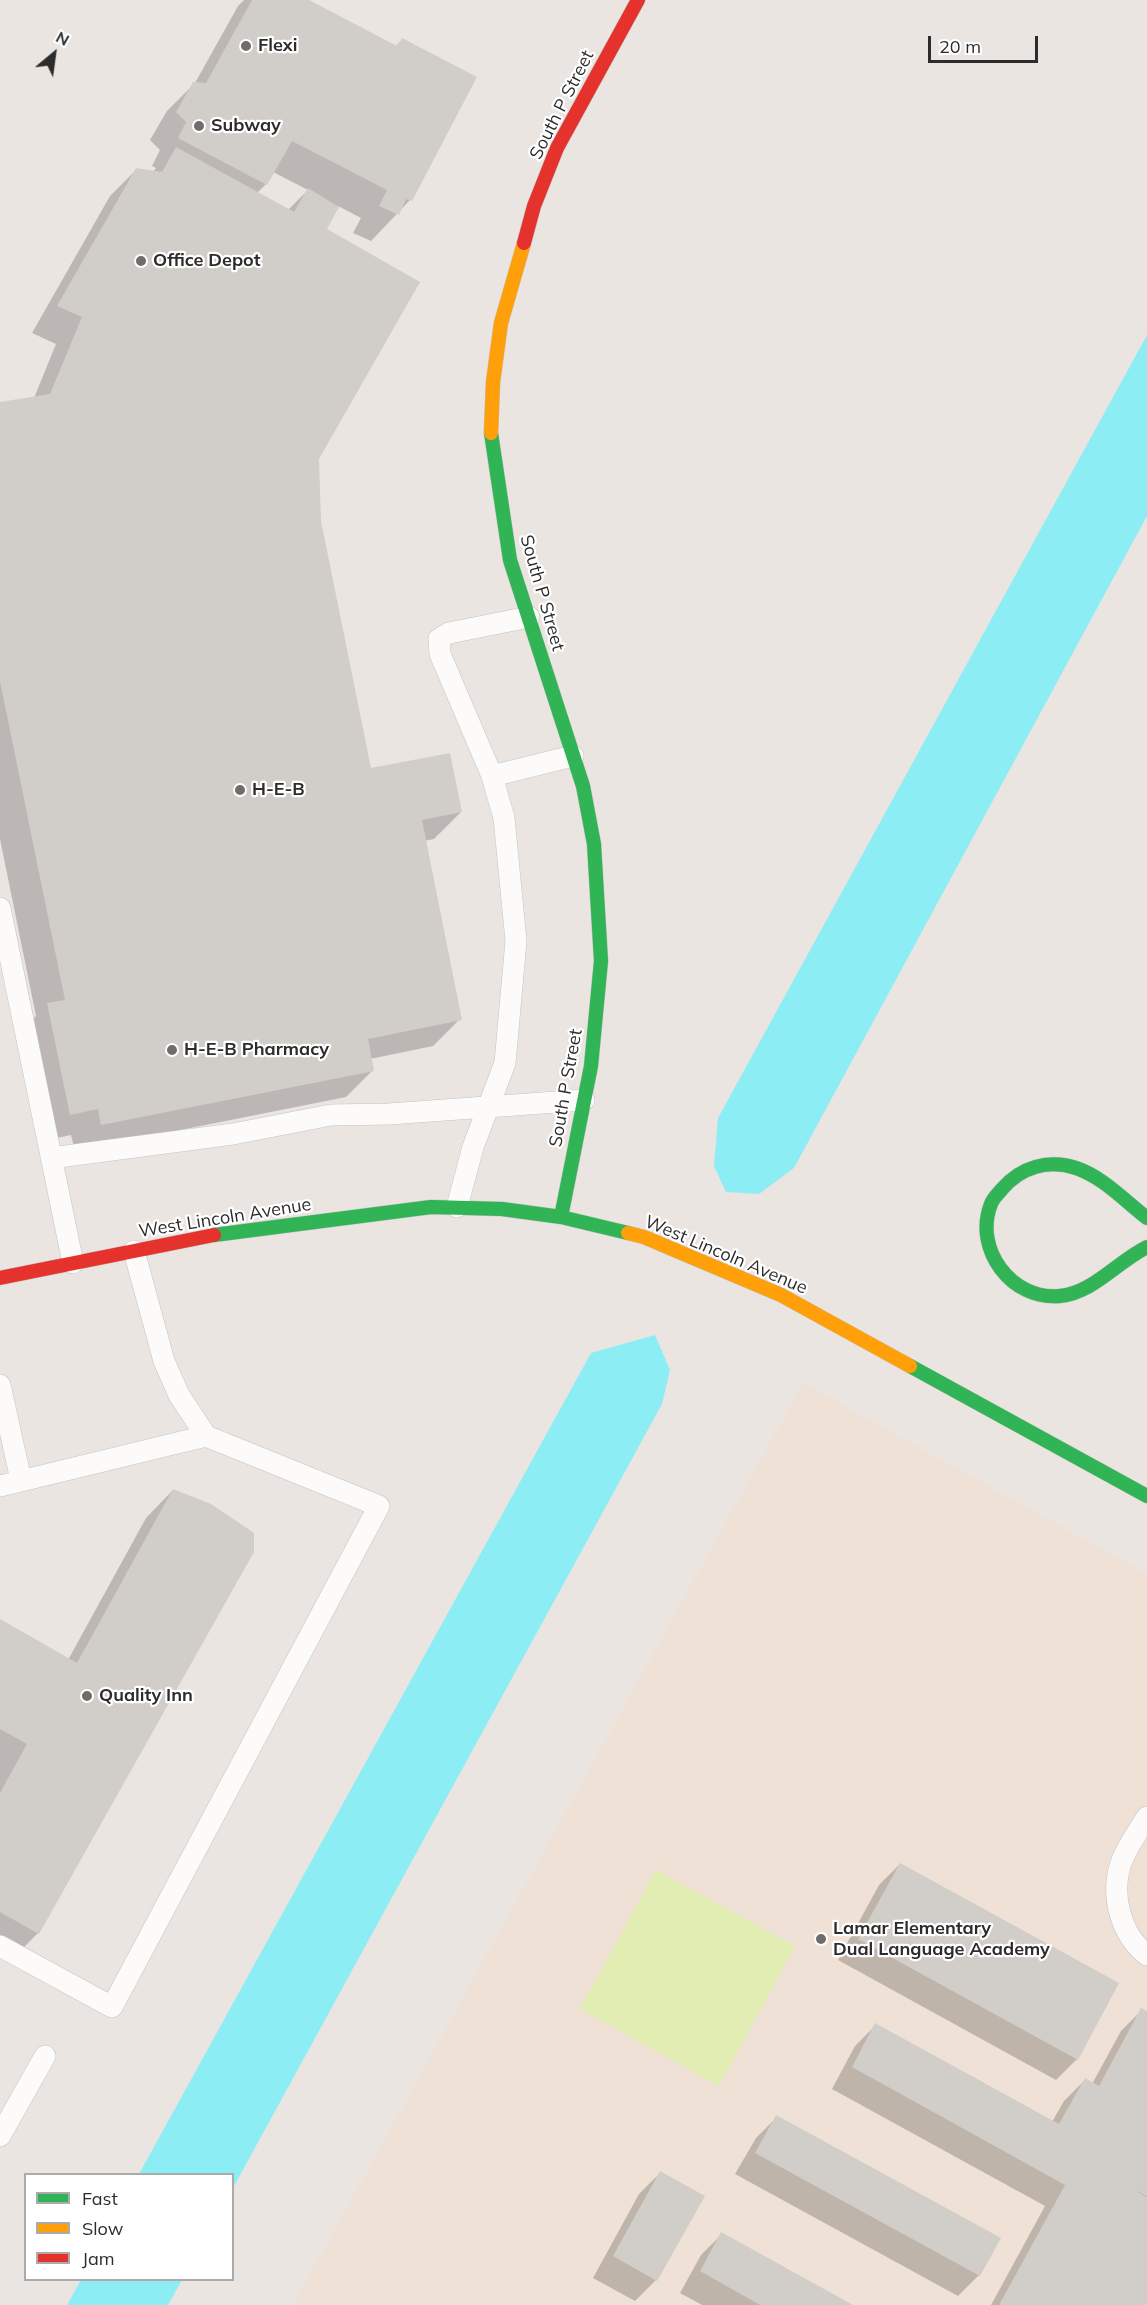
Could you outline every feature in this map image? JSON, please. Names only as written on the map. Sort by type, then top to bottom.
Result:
[{"type":"street","name":"South P Street","points":[[561,1216],[591,1066],[601,961],[594,844],[582,786],[510,560],[491,441],[493,382],[501,323],[534,206],[557,148],[638,0]]},
{"type":"street","points":[[1147,1218],[1104,1184],[1078,1168],[1051,1163],[1025,1168],[1005,1183],[990,1204],[987,1229],[991,1255],[1004,1276],[1024,1290],[1047,1297],[1072,1295],[1093,1284],[1133,1252],[1147,1247]]},
{"type":"street","name":"West Lincoln Avenue","points":[[0,1278],[212,1235],[431,1207],[502,1209],[561,1216],[644,1237],[781,1295],[1147,1496]]},
{"type":"lane","points":[[457,1208],[474,1147],[505,1063],[513,999],[516,941],[504,818],[492,776],[440,654],[439,639],[449,633],[529,617]]},
{"type":"lane","points":[[492,776],[573,756]]},
{"type":"lane","points":[[0,908],[73,1263]]},
{"type":"lane","points":[[51,1158],[233,1134],[331,1116],[584,1100]]},
{"type":"lane","points":[[0,1946],[112,2007],[379,1506],[206,1436],[179,1395],[164,1361],[134,1251]]},
{"type":"lane","points":[[0,1385],[21,1480]]},
{"type":"lane","points":[[0,1485],[206,1436]]},
{"type":"lane","points":[[1147,1816],[1120,1864],[1117,1882],[1118,1905],[1126,1929],[1136,1946],[1147,1954]]},
{"type":"lane","points":[[0,2136],[45,2056]]},
{"type":"shaded area","name":"Lamar Elementary Dual Language Academy","points":[[803,1383],[1147,1574],[1147,2305],[293,2305]]},
{"type":"green space","points":[[656,1870],[795,1946],[719,2086],[580,2009]]},
{"type":"water","points":[[1147,335],[1147,516],[794,1168],[759,1194],[726,1192],[714,1166],[718,1118]]},
{"type":"water","points":[[655,1335],[670,1370],[662,1404],[234,2186],[234,2173],[140,2173],[591,1353]]},
{"type":"water","points":[[80,2281],[181,2281],[168,2305],[67,2305]]},
{"type":"building","points":[[252,0],[309,0],[397,46],[402,38],[477,77],[412,201],[406,199],[399,215],[379,206],[387,190],[292,141],[267,185],[178,138],[186,122],[176,112],[193,82],[206,83]]},
{"type":"building","name":"H-E-B","points":[[176,147],[294,212],[308,188],[339,207],[327,229],[420,282],[319,459],[321,521],[371,768],[450,753],[462,812],[422,820],[462,1020],[368,1039],[374,1071],[101,1125],[98,1109],[70,1115],[47,1003],[65,1000],[0,681],[0,402],[50,394],[82,317],[57,306],[136,168],[162,172]]},
{"type":"building","name":"Quality Inn","points":[[173,1489],[211,1504],[254,1533],[254,1552],[39,1934],[0,1912],[0,1793],[27,1744],[0,1729],[0,1619],[77,1663]]},
{"type":"building","points":[[900,1863],[1119,1983],[1078,2060],[858,1939]]},
{"type":"building","points":[[1141,2008],[1147,2011],[1147,2196],[1130,2188],[1147,2197],[1147,2305],[999,2305],[1065,2185],[852,2067],[875,2023],[1059,2124],[1085,2078],[1099,2086]]},
{"type":"building","points":[[776,2115],[1001,2238],[980,2276],[755,2153]]},
{"type":"building","points":[[660,2171],[705,2196],[657,2281],[613,2256]]},
{"type":"building","points":[[721,2232],[853,2305],[760,2305],[700,2271]]},
{"type":"traffic: fast","points":[[491,433],[510,560],[583,786],[594,844],[601,961],[591,1066],[561,1217]]},
{"type":"traffic: fast","points":[[1147,1218],[1095,1177],[1076,1168],[1055,1164],[1026,1170],[1009,1181],[993,1200],[987,1221],[987,1238],[992,1254],[1001,1269],[1012,1281],[1026,1290],[1043,1295],[1060,1296],[1083,1289],[1147,1247]]},
{"type":"traffic: fast","points":[[214,1235],[431,1207],[502,1209],[561,1217],[628,1233]]},
{"type":"traffic: fast","points":[[910,1366],[1147,1496]]},
{"type":"traffic: slow","points":[[491,433],[493,382],[501,323],[524,243]]},
{"type":"traffic: slow","points":[[628,1233],[644,1237],[781,1295],[910,1366]]},
{"type":"traffic: jam","points":[[524,243],[534,206],[557,148],[638,0]]},
{"type":"traffic: jam","points":[[0,1278],[214,1235]]},
{"type":"place","name":"Flexi","points":[[246,46]]},
{"type":"place","name":"Subway","points":[[199,126]]},
{"type":"place","name":"Office Depot","points":[[141,261]]},
{"type":"place","name":"H-E-B","points":[[240,790]]},
{"type":"place","name":"H-E-B Pharmacy","points":[[172,1050]]},
{"type":"place","name":"Quality Inn","points":[[87,1696]]},
{"type":"place","name":"Lamar Elementary Dual Language Academy","points":[[821,1939]]}]
